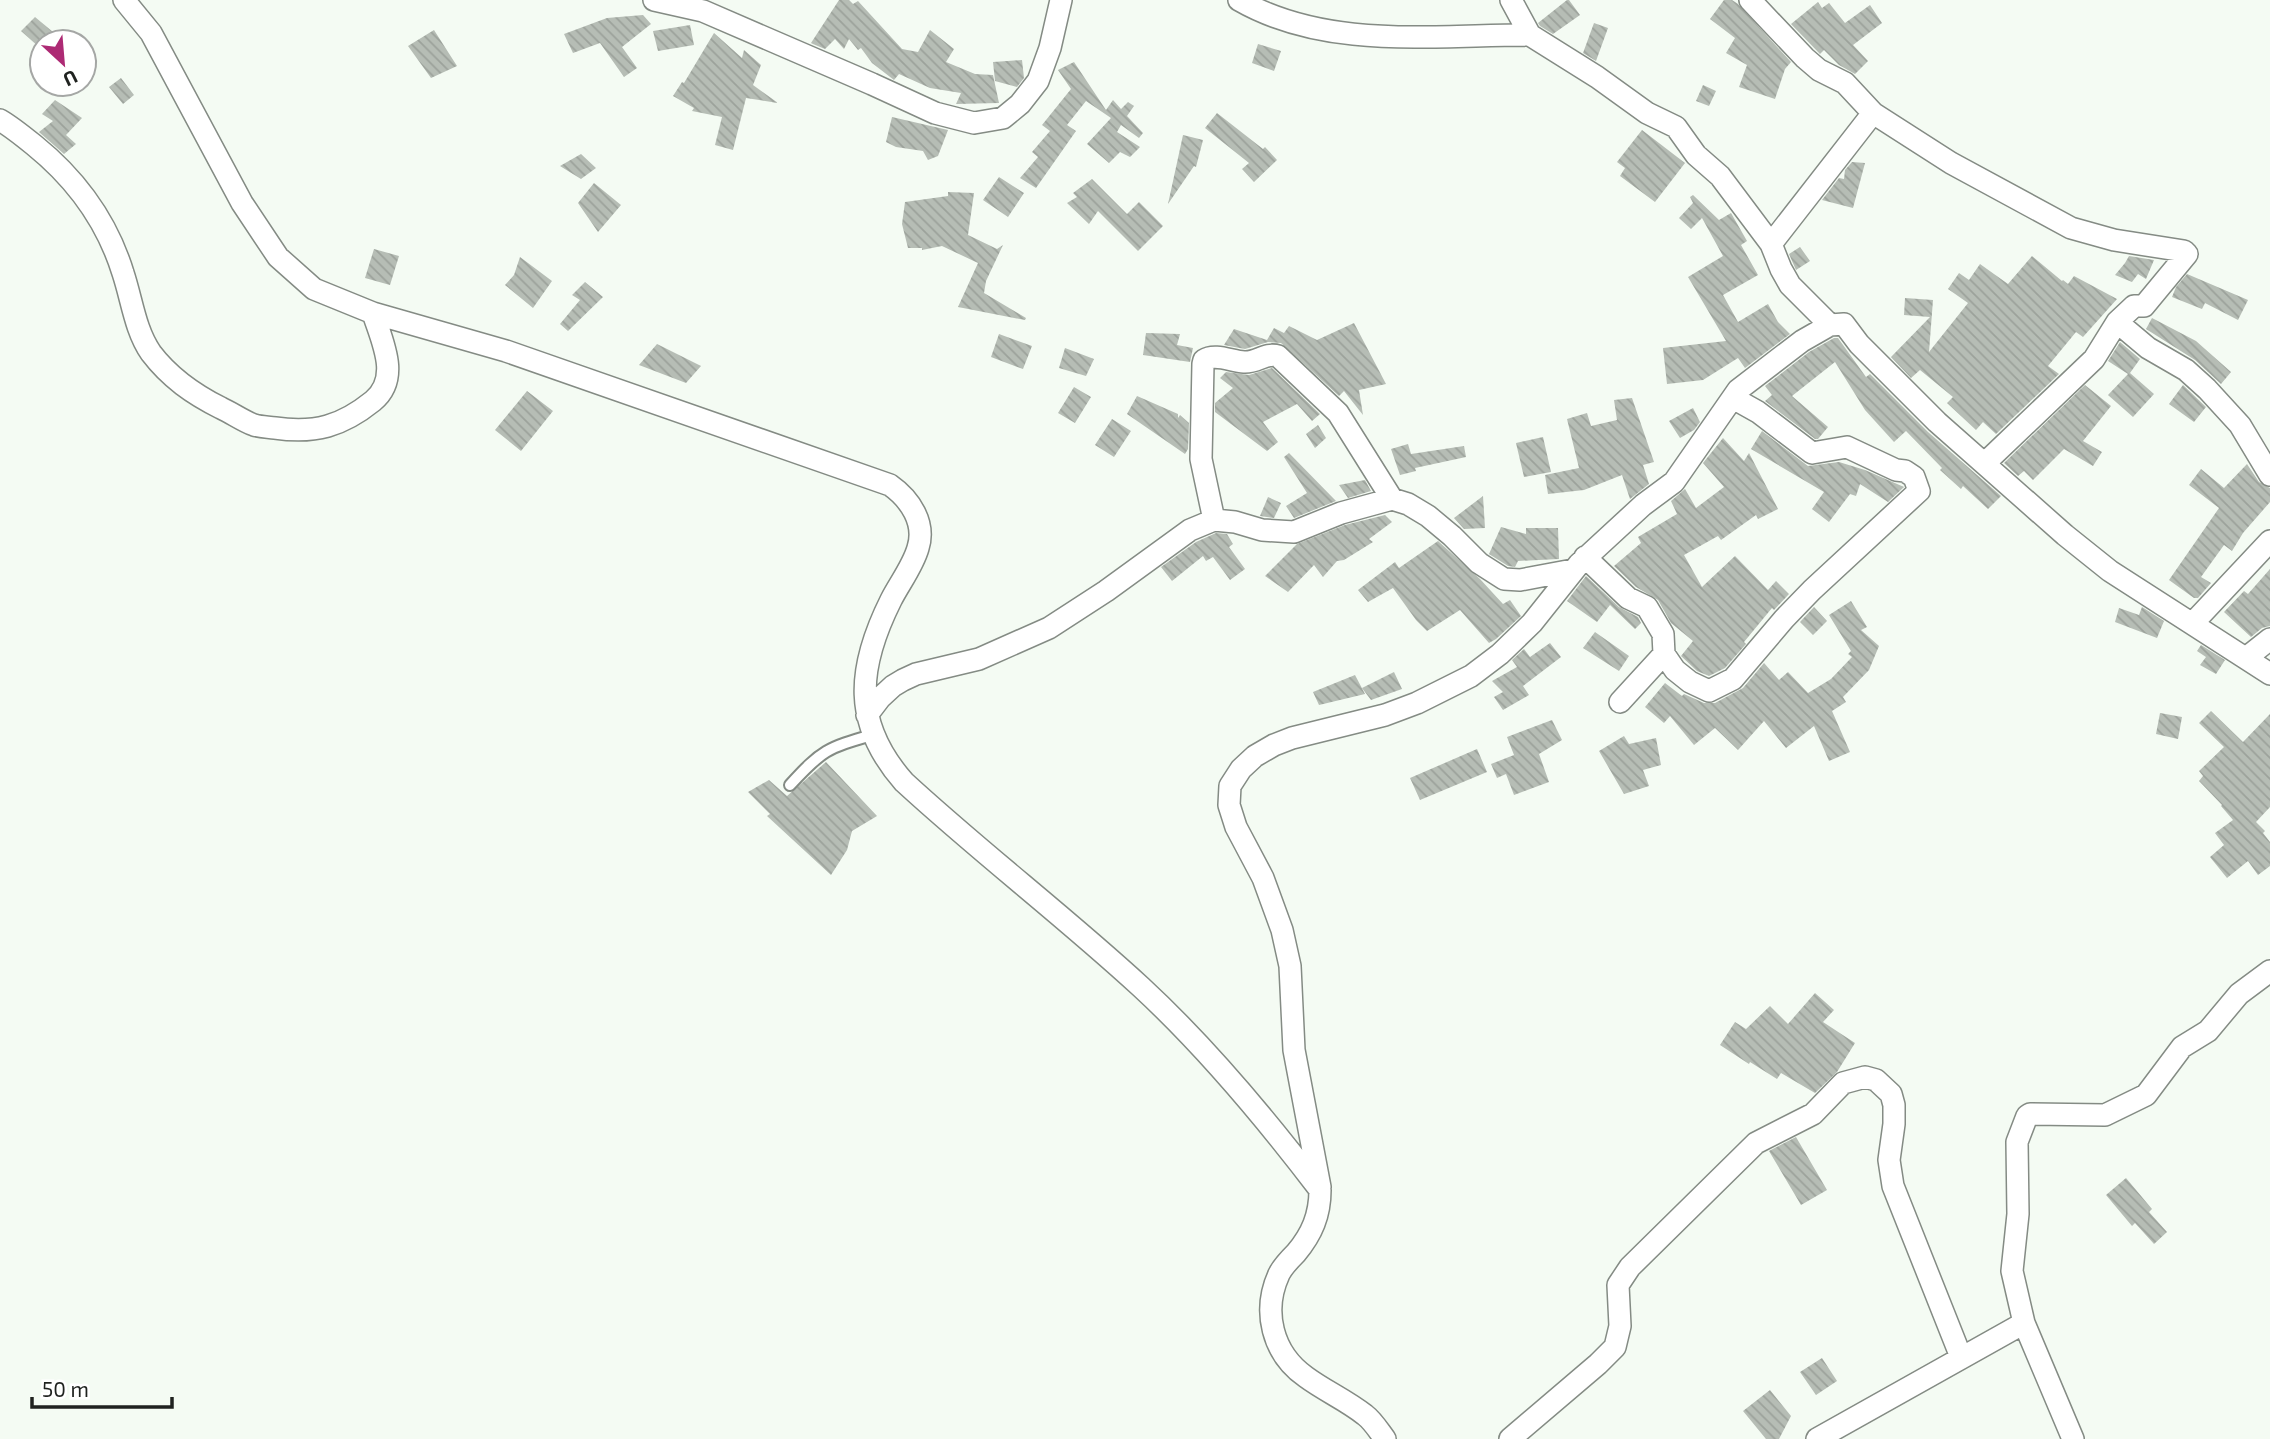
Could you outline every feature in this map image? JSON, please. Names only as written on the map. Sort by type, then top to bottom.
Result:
[{"type":"street","points":[[124,0],[150,33],[242,203],[278,257],[314,289],[373,313],[519,356],[890,485],[905,496],[916,516],[920,534],[918,550],[877,628],[864,682],[869,725],[886,762],[904,782],[1133,979],[1189,1036],[1289,1150],[1320,1190]]},
{"type":"street","points":[[654,0],[703,12],[935,113],[974,124],[1003,118],[1020,104],[1038,81],[1050,48],[1062,0]]},
{"type":"street","points":[[1239,0],[1261,13],[1307,27],[1366,34],[1402,38],[1530,34]]},
{"type":"street","points":[[1511,0],[1530,34],[1647,113],[1676,127],[1696,155],[1720,176],[1771,244],[1790,285],[1830,326]]},
{"type":"street","points":[[1750,0],[1819,70],[1844,83],[1873,113],[1951,163],[2071,228],[2115,240],[2185,251],[2187,257],[2144,306],[2134,306],[2117,322],[2094,359],[1985,463]]},
{"type":"street","points":[[1771,244],[1873,113]]},
{"type":"street","points":[[0,120],[60,167],[80,190],[116,251],[138,329],[150,350],[171,377],[202,399],[255,425],[298,432],[329,426],[354,416],[378,396],[389,375],[373,313]]},
{"type":"street","points":[[2117,322],[2148,348],[2186,370],[2207,389],[2239,425],[2270,475]]},
{"type":"street","points":[[1385,1439],[1366,1416],[1293,1367],[1276,1342],[1270,1321],[1270,1297],[1280,1271],[1303,1245],[1317,1220],[1320,1190],[1294,1050],[1290,966],[1285,942],[1263,878],[1236,827],[1229,805],[1230,786],[1241,769],[1255,755],[1292,738],[1385,715],[1417,703],[1471,676],[1500,654],[1532,623],[1579,564],[1643,505],[1674,482],[1738,390],[1802,341],[1830,326],[1844,324],[1859,344],[1937,422],[2065,534],[2109,570],[2270,674]]},
{"type":"street","points":[[1214,520],[1201,459],[1203,364],[1204,360],[1211,356],[1246,362],[1272,354],[1278,356],[1338,413],[1392,499]]},
{"type":"street","points":[[869,725],[887,692],[903,680],[916,674],[979,659],[1049,628],[1116,584],[1190,530],[1214,520],[1235,522],[1262,530],[1294,532],[1341,513],[1392,499],[1408,504],[1428,516],[1479,563],[1504,579],[1520,580],[1579,564],[1628,598],[1647,607],[1663,634],[1664,654],[1675,670],[1690,682],[1710,691],[1733,679],[1812,590],[1919,491],[1914,477],[1905,471],[1896,470],[1847,447],[1812,453],[1758,412],[1733,398]]},
{"type":"street","points":[[2193,623],[2270,541]]},
{"type":"street","points":[[2246,658],[2270,639]]},
{"type":"street","points":[[1620,702],[1664,654]]},
{"type":"street","points":[[2073,1439],[2024,1323],[2012,1271],[2018,1214],[2017,1142],[2027,1116],[2105,1115],[2147,1095],[2182,1047],[2208,1031],[2239,994],[2270,971]]},
{"type":"street","points":[[1510,1439],[1615,1347],[1620,1326],[1618,1285],[1630,1267],[1756,1143],[1813,1114],[1843,1083],[1865,1077],[1876,1080],[1891,1094],[1894,1115],[1889,1160],[1892,1186],[1961,1356]]},
{"type":"street","points":[[1817,1439],[2024,1323]]},
{"type":"lane","points":[[790,785],[823,752],[869,725]]},
{"type":"building","points":[[839,0],[849,0],[853,4],[858,1],[902,49],[918,52],[930,30],[954,49],[946,62],[975,74],[993,75],[999,103],[956,104],[961,93],[930,88],[899,74],[894,80],[872,63],[861,48],[858,50],[849,39],[844,49],[835,39],[825,49],[811,43]]},
{"type":"building","points":[[1567,0],[1580,15],[1553,34],[1540,26],[1538,23]]},
{"type":"building","points":[[1724,0],[1732,0],[1738,4],[1791,62],[1785,69],[1775,99],[1739,87],[1747,65],[1726,53],[1735,38],[1710,19]]},
{"type":"building","points":[[1818,2],[1822,8],[1829,3],[1845,23],[1870,5],[1882,23],[1853,45],[1868,61],[1855,74],[1839,65],[1824,50],[1820,54],[1791,24]]},
{"type":"building","points":[[643,15],[651,24],[622,47],[637,68],[624,77],[600,43],[573,53],[564,34],[607,18]]},
{"type":"building","points":[[35,17],[48,28],[28,28],[28,37],[21,31]]},
{"type":"building","points":[[1594,23],[1608,28],[1596,61],[1583,53]]},
{"type":"building","points":[[690,25],[694,45],[658,51],[653,31]]},
{"type":"building","points":[[434,30],[457,66],[431,78],[408,46]]},
{"type":"building","points":[[714,33],[742,58],[744,50],[761,65],[753,85],[778,103],[746,98],[733,150],[715,145],[722,117],[692,111],[694,108],[673,96],[682,82],[684,83]]},
{"type":"building","points":[[1258,44],[1281,51],[1274,71],[1252,63]]},
{"type":"building","points":[[1022,60],[1024,78],[1017,87],[995,81],[993,62]]},
{"type":"building","points":[[1074,62],[1106,110],[1113,100],[1121,109],[1128,102],[1134,106],[1127,116],[1143,133],[1139,138],[1121,125],[1117,132],[1140,147],[1130,157],[1120,152],[1109,163],[1087,144],[1111,118],[1086,101],[1067,125],[1076,131],[1036,188],[1020,178],[1038,157],[1032,152],[1050,131],[1042,125],[1071,89],[1058,70]]},
{"type":"building","points":[[121,78],[134,95],[123,104],[109,87]]},
{"type":"building","points":[[1703,85],[1716,91],[1709,106],[1696,101]]},
{"type":"building","points":[[55,100],[82,118],[66,135],[76,144],[64,154],[39,132],[53,121],[42,114]]},
{"type":"building","points":[[1217,113],[1263,149],[1265,147],[1277,160],[1254,182],[1242,169],[1249,163],[1205,128]]},
{"type":"building","points":[[892,117],[948,130],[938,156],[928,160],[923,151],[896,147],[886,142]]},
{"type":"building","points":[[1642,130],[1685,163],[1655,202],[1620,176],[1625,168],[1617,162]]},
{"type":"building","points":[[1183,135],[1203,140],[1196,167],[1194,166],[1168,204]]},
{"type":"building","points":[[581,154],[596,168],[581,179],[560,166]]},
{"type":"building","points":[[1852,162],[1865,163],[1853,208],[1822,200],[1839,178],[1844,179],[1845,170]]},
{"type":"building","points":[[999,177],[1024,193],[1008,217],[983,200]]},
{"type":"building","points":[[1092,179],[1127,214],[1139,202],[1163,226],[1138,251],[1098,211],[1089,224],[1067,203],[1077,197],[1073,193]]},
{"type":"building","points":[[594,183],[621,205],[598,232],[578,203]]},
{"type":"building","points":[[948,192],[974,193],[968,235],[997,249],[1003,245],[986,281],[984,293],[1026,318],[1025,320],[958,307],[978,263],[942,246],[922,250],[908,248],[902,224],[905,202],[948,196]]},
{"type":"building","points":[[1693,195],[1719,220],[1731,213],[1747,241],[1741,245],[1758,275],[1723,295],[1738,322],[1768,304],[1778,322],[1790,334],[1745,368],[1738,358],[1703,380],[1667,384],[1663,348],[1726,341],[1688,277],[1723,256],[1702,218],[1691,229],[1679,218],[1693,203],[1690,197]]},
{"type":"building","points":[[1800,247],[1810,261],[1796,270],[1789,254]]},
{"type":"building","points":[[374,249],[399,256],[390,285],[365,278]]},
{"type":"building","points":[[2032,256],[2062,281],[2068,284],[2074,276],[2117,299],[2083,337],[2076,332],[2048,366],[2059,374],[1996,434],[1983,422],[1976,430],[1947,403],[1953,397],[1920,370],[1911,378],[1891,357],[1930,317],[1904,315],[1905,298],[1933,300],[1929,352],[1968,303],[1948,289],[1959,273],[1969,280],[1980,264],[2008,284]]},
{"type":"building","points":[[2129,256],[2154,260],[2146,279],[2138,274],[2132,282],[2115,275]]},
{"type":"building","points":[[520,257],[552,281],[533,308],[505,285],[514,275]]},
{"type":"building","points":[[2187,274],[2248,300],[2238,320],[2205,303],[2202,309],[2172,297],[2176,287]]},
{"type":"building","points":[[585,282],[603,297],[568,331],[560,324],[580,300],[572,295]]},
{"type":"building","points":[[2152,318],[2196,341],[2231,372],[2221,384],[2195,360],[2146,329]]},
{"type":"building","points":[[1354,323],[1386,384],[1359,390],[1363,415],[1344,391],[1339,396],[1281,343],[1268,342],[1245,349],[1224,345],[1234,329],[1267,340],[1274,328],[1284,333],[1289,326],[1317,340]]},
{"type":"building","points":[[1146,333],[1180,334],[1177,345],[1193,348],[1190,362],[1143,355]]},
{"type":"building","points":[[999,334],[1032,346],[1023,369],[991,357]]},
{"type":"building","points":[[1838,338],[1866,377],[1870,374],[1928,432],[2001,496],[1988,509],[1940,470],[1942,468],[1906,431],[1894,442],[1865,410],[1835,362],[1792,396],[1828,427],[1818,439],[1765,401],[1772,395],[1765,386],[1809,352]]},
{"type":"building","points":[[2120,342],[2140,359],[2130,373],[2154,394],[2133,417],[2108,395],[2128,374],[2108,361]]},
{"type":"building","points":[[657,344],[701,366],[686,383],[639,365]]},
{"type":"building","points":[[1065,348],[1094,359],[1086,376],[1059,368]]},
{"type":"building","points":[[1272,368],[1320,414],[1312,421],[1297,404],[1263,422],[1278,442],[1267,451],[1215,412],[1215,403],[1233,388],[1220,378],[1226,372],[1249,375]]},
{"type":"building","points":[[2085,385],[2111,406],[2083,441],[2102,452],[2093,466],[2064,449],[2033,480],[2024,471],[2018,476],[2004,463]]},
{"type":"building","points":[[2183,385],[2206,407],[2194,422],[2169,404]]},
{"type":"building","points":[[1074,387],[1091,397],[1075,423],[1058,413]]},
{"type":"building","points":[[527,391],[553,411],[521,451],[495,430]]},
{"type":"building","points":[[1137,396],[1178,414],[1178,418],[1180,415],[1189,423],[1188,449],[1185,454],[1127,414]]},
{"type":"building","points":[[1632,398],[1654,462],[1643,465],[1649,484],[1630,499],[1622,475],[1584,490],[1548,494],[1545,475],[1579,468],[1567,419],[1587,413],[1591,426],[1617,420],[1614,400]]},
{"type":"building","points":[[1693,408],[1700,422],[1694,430],[1680,438],[1669,421]]},
{"type":"building","points":[[1112,419],[1131,431],[1114,457],[1095,445]]},
{"type":"building","points":[[1318,425],[1326,438],[1315,448],[1306,434]]},
{"type":"building","points":[[1762,431],[1808,466],[1839,462],[1904,487],[1888,502],[1860,484],[1856,496],[1850,494],[1829,522],[1812,509],[1824,492],[1751,449]]},
{"type":"building","points":[[1543,437],[1551,472],[1524,477],[1516,443]]},
{"type":"building","points":[[1723,438],[1744,461],[1749,453],[1778,509],[1758,519],[1756,515],[1721,540],[1718,536],[1684,555],[1702,587],[1735,556],[1768,590],[1776,581],[1789,594],[1774,610],[1772,608],[1725,668],[1709,676],[1697,671],[1681,656],[1693,641],[1671,623],[1658,600],[1636,587],[1614,566],[1641,543],[1638,537],[1677,514],[1671,501],[1685,489],[1696,508],[1724,487],[1703,463]]},
{"type":"building","points":[[1408,444],[1411,454],[1464,446],[1466,457],[1415,468],[1416,471],[1400,475],[1391,449]]},
{"type":"building","points":[[1289,453],[1336,501],[1294,518],[1286,506],[1307,493],[1284,457]]},
{"type":"building","points":[[2247,464],[2259,482],[2270,488],[2270,502],[2243,533],[2232,551],[2224,545],[2201,577],[2211,583],[2198,598],[2194,598],[2169,580],[2219,508],[2189,485],[2201,469],[2224,488]]},
{"type":"building","points":[[1365,480],[1371,491],[1348,498],[1339,485]]},
{"type":"building","points":[[1483,496],[1485,528],[1464,529],[1454,518]]},
{"type":"building","points":[[1268,497],[1281,503],[1274,518],[1260,516]]},
{"type":"building","points":[[1385,515],[1392,522],[1369,539],[1373,542],[1344,560],[1337,561],[1323,577],[1314,565],[1288,592],[1265,576],[1297,544],[1345,525]]},
{"type":"building","points":[[1501,527],[1526,534],[1526,528],[1558,528],[1559,559],[1518,561],[1515,567],[1508,566],[1489,554]]},
{"type":"building","points":[[1216,533],[1227,534],[1233,544],[1229,547],[1245,569],[1230,580],[1213,557],[1206,561],[1203,556],[1172,581],[1161,567],[1196,542]]},
{"type":"building","points":[[1438,541],[1503,604],[1510,600],[1521,616],[1489,643],[1460,610],[1427,631],[1393,588],[1368,602],[1358,590],[1395,562],[1399,568]]},
{"type":"building","points":[[2270,569],[2270,626],[2262,628],[2251,637],[2224,612],[2244,591],[2248,594]]},
{"type":"building","points":[[1586,576],[1619,607],[1638,617],[1641,623],[1635,629],[1610,605],[1597,622],[1567,601]]},
{"type":"building","points":[[1851,601],[1867,627],[1861,630],[1879,646],[1869,670],[1843,697],[1846,702],[1832,711],[1850,752],[1829,761],[1814,726],[1786,748],[1764,721],[1738,750],[1715,728],[1694,745],[1670,716],[1664,723],[1645,707],[1665,683],[1682,696],[1684,694],[1704,703],[1715,703],[1743,688],[1764,663],[1779,680],[1788,672],[1808,693],[1831,679],[1852,657],[1829,615]]},
{"type":"building","points":[[1814,607],[1827,621],[1813,635],[1800,622]]},
{"type":"building","points":[[2142,607],[2164,621],[2157,638],[2115,622],[2119,608],[2139,615]]},
{"type":"building","points":[[1595,632],[1629,656],[1619,671],[1583,648]]},
{"type":"building","points":[[1550,643],[1561,657],[1523,686],[1529,695],[1503,710],[1494,697],[1503,692],[1492,681],[1517,667],[1512,660],[1524,649],[1530,657]]},
{"type":"building","points":[[2201,645],[2225,660],[2216,674],[2200,665],[2206,657],[2197,651]]},
{"type":"building","points":[[1394,672],[1402,689],[1371,700],[1362,688]]},
{"type":"building","points":[[1355,675],[1365,694],[1319,705],[1313,692]]},
{"type":"building","points":[[2211,711],[2243,742],[2270,714],[2270,807],[2256,822],[2265,831],[2263,833],[2270,842],[2270,866],[2258,875],[2248,861],[2227,878],[2210,857],[2224,845],[2215,833],[2233,820],[2199,781],[2203,776],[2199,771],[2224,747],[2199,723]]},
{"type":"building","points":[[2160,713],[2182,717],[2178,739],[2156,734]]},
{"type":"building","points":[[1552,720],[1562,740],[1539,754],[1549,782],[1514,795],[1506,774],[1497,778],[1491,764],[1514,755],[1507,737]]},
{"type":"building","points":[[1624,736],[1629,744],[1656,738],[1661,765],[1643,770],[1649,786],[1624,794],[1599,751]]},
{"type":"building","points":[[1477,749],[1487,772],[1420,800],[1410,778]]},
{"type":"building","points":[[826,762],[877,816],[852,831],[847,850],[831,875],[767,816],[770,814],[748,792],[769,780],[787,796]]},
{"type":"building","points":[[1815,993],[1834,1010],[1823,1022],[1855,1043],[1837,1072],[1815,1093],[1781,1073],[1777,1079],[1720,1045],[1735,1022],[1746,1029],[1770,1006],[1788,1024]]},
{"type":"building","points":[[1796,1137],[1827,1190],[1801,1205],[1769,1151]]},
{"type":"building","points":[[2126,1178],[2152,1209],[2149,1212],[2167,1232],[2154,1244],[2135,1223],[2132,1226],[2106,1195]]},
{"type":"building","points":[[1822,1358],[1837,1381],[1816,1395],[1800,1372]]},
{"type":"building","points":[[1770,1390],[1791,1416],[1779,1439],[1766,1439],[1743,1411]]}]
